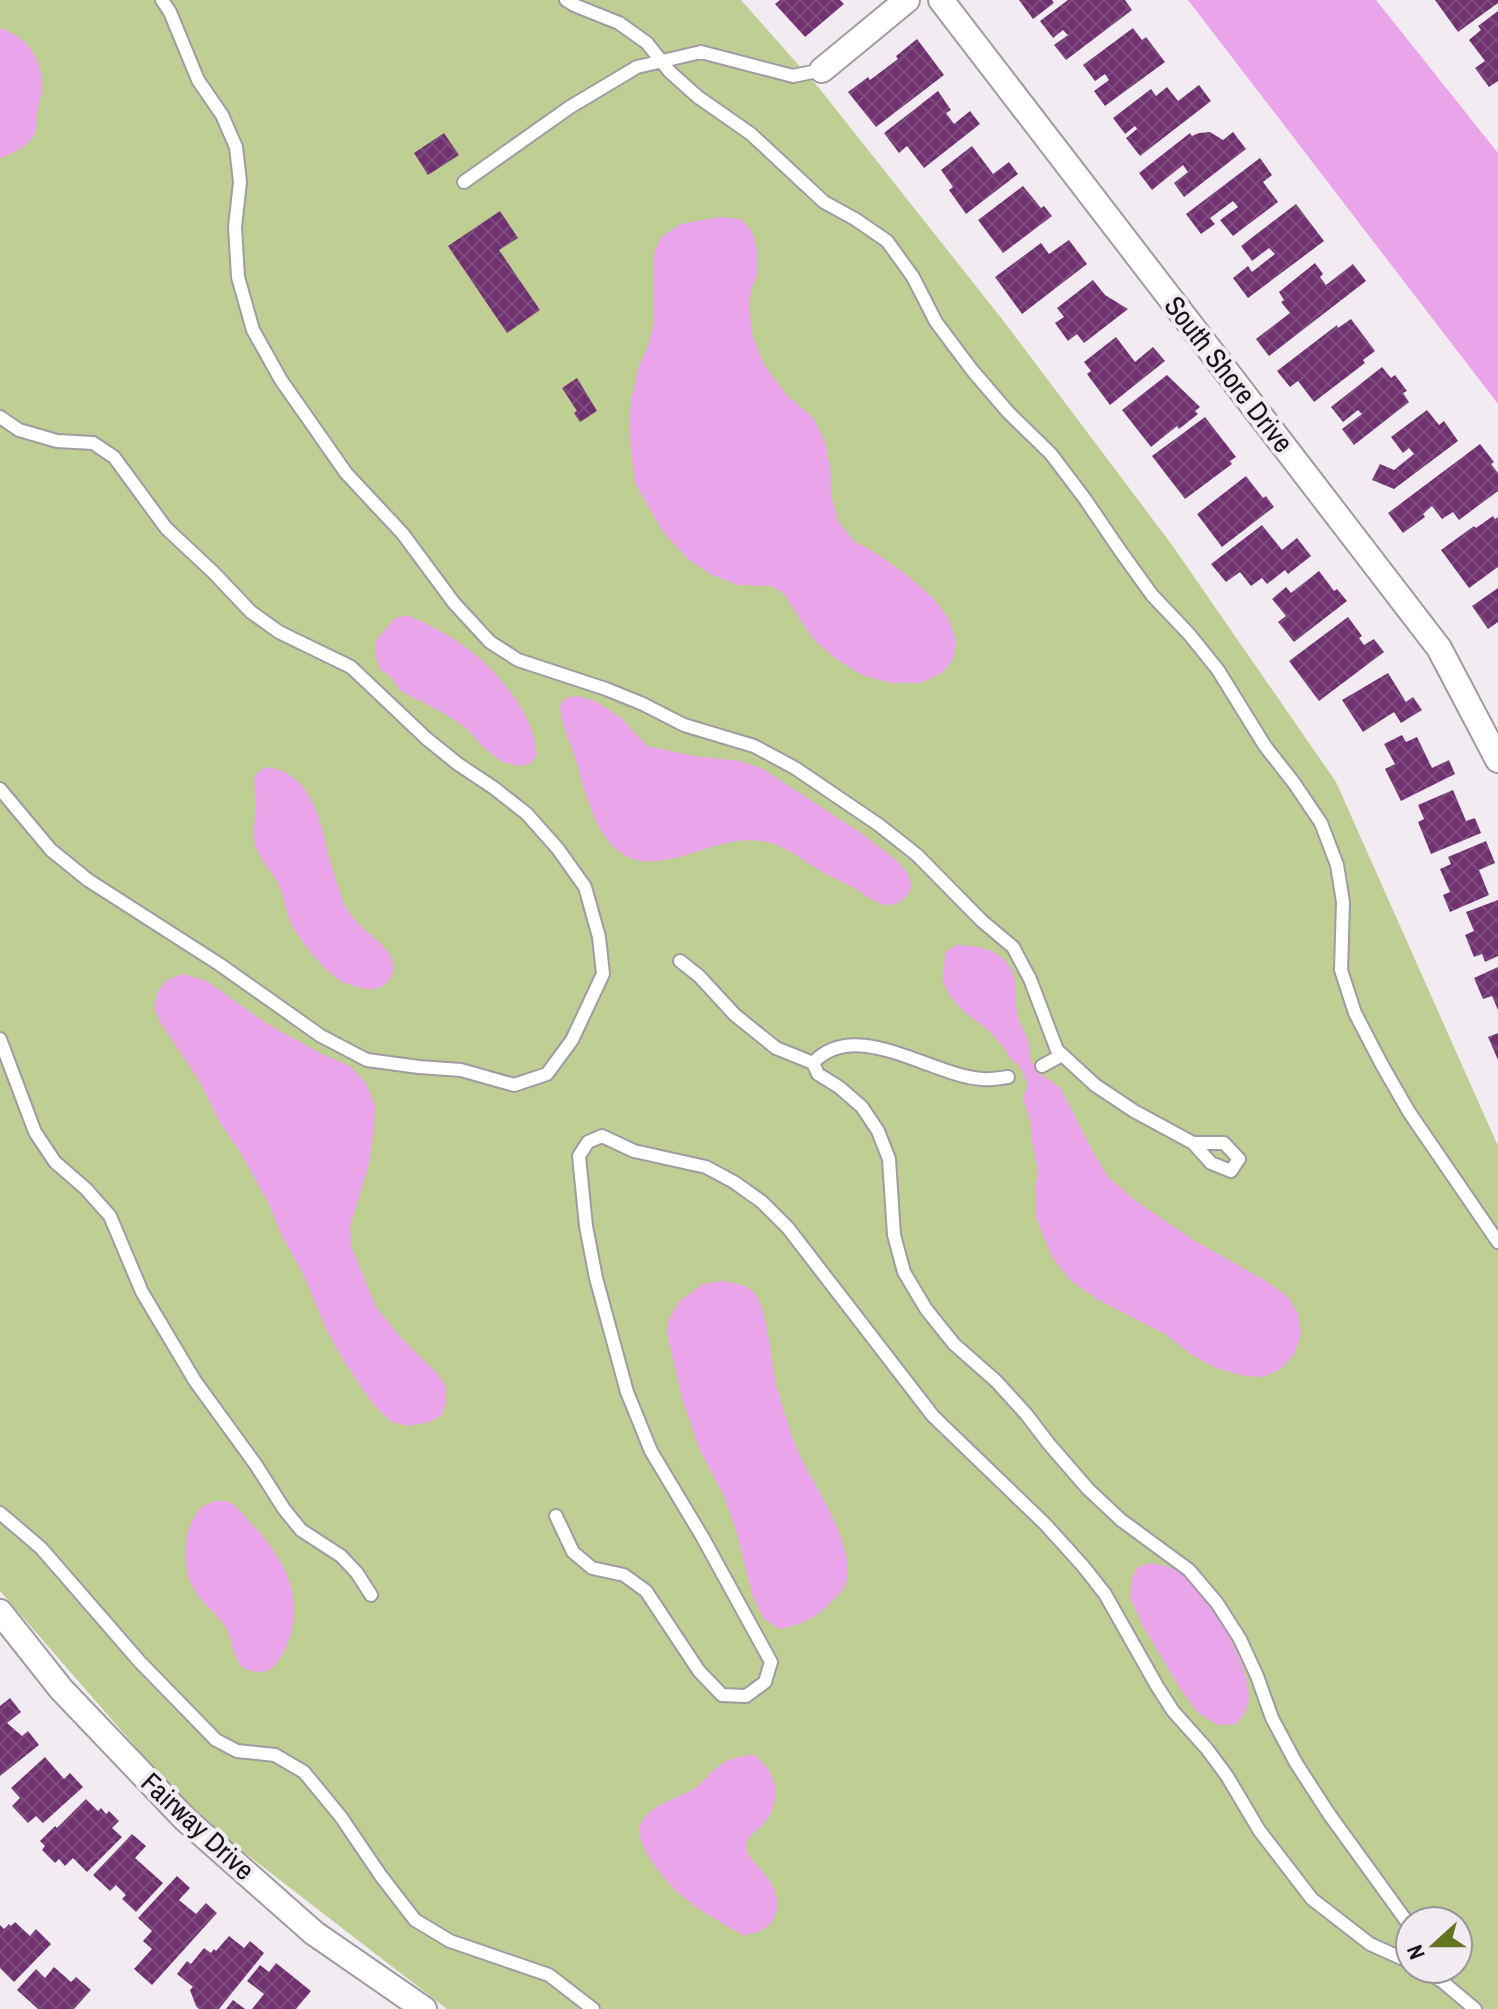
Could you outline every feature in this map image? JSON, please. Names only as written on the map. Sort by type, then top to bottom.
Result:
[{"type":"street","points":[[822,70],[907,0]]},
{"type":"street","name":"South Shore Drive","points":[[941,0],[1439,648],[1498,760]]},
{"type":"street","name":"Fairway Drive","points":[[0,1612],[61,1689],[185,1819],[314,1933],[424,2009]]},
{"type":"lane","points":[[162,0],[198,80],[222,115],[236,147],[240,182],[235,227],[238,277],[253,330],[281,380],[346,473],[403,534],[454,603],[490,642],[518,660],[606,689],[684,725],[754,746],[795,768],[879,825],[917,855],[982,921],[1013,947],[1030,979],[1057,1050],[1095,1085],[1134,1111],[1193,1143]]},
{"type":"lane","points":[[566,0],[619,23],[647,43],[670,72],[698,97],[751,134],[824,202],[887,241],[913,277],[936,322],[972,370],[1008,412],[1051,454],[1152,595],[1218,670],[1265,746],[1321,823],[1337,865],[1343,902],[1341,970],[1355,1013],[1409,1112],[1498,1242]]},
{"type":"lane","points":[[464,182],[570,107],[637,67],[701,52],[793,76],[822,70]]},
{"type":"lane","points":[[0,417],[19,430],[57,441],[93,443],[114,457],[166,528],[251,612],[279,632],[351,667],[427,739],[527,814],[558,849],[585,887],[599,937],[603,974],[572,1040],[547,1074],[514,1085],[461,1070],[367,1060],[321,1036],[219,964],[88,880],[51,850],[0,789]]},
{"type":"lane","points":[[680,961],[699,976],[735,1015],[776,1048],[813,1063],[818,1074],[862,1107],[878,1131],[889,1159],[894,1235],[904,1272],[926,1309],[954,1344],[996,1381],[1026,1414],[1088,1489],[1121,1520],[1189,1570],[1217,1603],[1240,1639],[1272,1718],[1296,1763],[1395,1905]]},
{"type":"lane","points":[[0,1039],[35,1132],[55,1162],[86,1189],[110,1216],[142,1292],[195,1381],[301,1530],[341,1556],[371,1595]]},
{"type":"lane","points":[[813,1063],[821,1054],[848,1045],[882,1048],[982,1079],[1008,1077]]},
{"type":"lane","points":[[1042,1066],[1062,1055]]},
{"type":"lane","points":[[556,1516],[573,1552],[592,1568],[624,1575],[646,1591],[699,1671],[722,1695],[746,1696],[765,1682],[771,1662],[651,1451],[627,1392],[596,1278],[586,1226],[579,1156],[588,1142],[602,1136],[634,1151],[706,1167],[762,1202],[788,1228],[933,1416],[1036,1515],[1105,1594],[1173,1711],[1214,1758],[1259,1830],[1312,1899],[1370,1944],[1394,1955]]},
{"type":"lane","points":[[0,1513],[41,1548],[140,1662],[216,1740],[237,1751],[275,1755],[304,1772],[341,1817],[415,1920],[450,1941],[549,1975],[593,2009]]},
{"type":"lane","points":[[1447,1985],[1475,2009]]},
{"type":"green space","points":[[0,0],[741,0],[819,88],[1002,319],[1172,545],[1336,782],[1498,1146],[1498,2009],[447,2009],[192,1812],[0,1591]]},
{"type":"shaded area","points":[[1188,0],[1376,0],[1498,153],[1498,404]]},
{"type":"shaded area","points":[[0,28],[19,37],[32,51],[40,69],[42,90],[33,138],[20,149],[0,158]]},
{"type":"shaded area","points":[[719,217],[741,219],[752,231],[757,249],[757,275],[749,307],[753,338],[765,366],[785,393],[814,419],[825,442],[838,521],[855,542],[908,576],[934,599],[949,619],[956,641],[953,660],[942,673],[921,683],[891,683],[862,675],[836,659],[813,639],[784,594],[772,586],[738,585],[710,574],[689,560],[663,532],[635,483],[629,429],[631,401],[654,321],[654,254],[661,237],[681,224]]},
{"type":"shaded area","points":[[408,615],[463,645],[501,679],[529,723],[537,755],[530,764],[521,766],[502,762],[466,728],[401,691],[391,677],[380,669],[375,654],[376,641],[395,618]]},
{"type":"shaded area","points":[[578,696],[597,702],[620,717],[647,746],[740,761],[763,769],[858,831],[896,860],[908,874],[912,887],[897,903],[880,904],[785,849],[756,840],[728,843],[657,861],[638,860],[622,854],[609,842],[592,810],[564,725],[560,705],[565,698]]},
{"type":"shaded area","points":[[267,767],[283,771],[295,779],[312,802],[345,906],[383,946],[393,962],[390,979],[384,985],[376,989],[362,988],[334,976],[310,951],[291,923],[279,885],[259,854],[254,839],[254,781],[257,774]]},
{"type":"shaded area","points":[[956,945],[987,949],[1009,965],[1016,986],[1018,1017],[1030,1046],[1029,1057],[1039,1074],[1061,1089],[1108,1177],[1136,1201],[1195,1241],[1263,1279],[1288,1297],[1298,1314],[1301,1332],[1295,1353],[1281,1369],[1263,1377],[1245,1376],[1216,1368],[1192,1355],[1165,1334],[1097,1299],[1070,1280],[1052,1257],[1035,1215],[1038,1170],[1023,1098],[1028,1085],[1019,1065],[1011,1060],[987,1029],[964,1012],[950,996],[943,982],[945,953]]},
{"type":"shaded area","points":[[182,974],[207,981],[266,1023],[350,1066],[366,1083],[375,1106],[374,1130],[368,1168],[350,1226],[351,1246],[376,1307],[402,1339],[438,1374],[446,1387],[442,1415],[430,1422],[409,1426],[391,1422],[372,1403],[326,1329],[270,1206],[219,1121],[200,1082],[160,1022],[154,1007],[158,991],[167,980]]},
{"type":"shaded area","points":[[722,1281],[748,1288],[759,1301],[777,1388],[788,1424],[847,1557],[848,1574],[840,1593],[814,1616],[779,1629],[764,1619],[753,1597],[724,1496],[699,1448],[682,1398],[667,1333],[668,1320],[680,1301],[703,1284]]},
{"type":"shaded area","points":[[214,1501],[230,1502],[242,1512],[272,1549],[289,1582],[294,1606],[291,1632],[281,1657],[267,1671],[252,1671],[240,1664],[227,1629],[204,1603],[188,1577],[185,1556],[191,1523],[203,1506]]},
{"type":"shaded area","points":[[1150,1563],[1173,1568],[1191,1581],[1225,1629],[1248,1683],[1248,1705],[1236,1724],[1218,1725],[1197,1712],[1142,1624],[1130,1597],[1132,1578],[1137,1568]]},
{"type":"shaded area","points":[[754,1755],[773,1779],[775,1797],[769,1815],[749,1838],[746,1849],[770,1882],[776,1895],[777,1910],[768,1926],[743,1935],[703,1912],[675,1889],[652,1862],[639,1831],[641,1823],[651,1812],[692,1790],[716,1768],[736,1758]]},
{"type":"building","points":[[780,0],[840,0],[844,4],[805,37],[775,4]]},
{"type":"building","points":[[1019,0],[1052,0],[1054,3],[1033,19]]},
{"type":"building","points":[[1068,0],[1125,0],[1132,10],[1066,60],[1054,45],[1068,35],[1063,30],[1053,38],[1040,21]]},
{"type":"building","points":[[1435,0],[1498,0],[1498,3],[1458,32]]},
{"type":"building","points":[[1498,11],[1498,81],[1489,87],[1475,68],[1485,61],[1469,40],[1481,30],[1478,26]]},
{"type":"building","points":[[1133,28],[1142,40],[1146,37],[1165,62],[1105,106],[1094,91],[1109,80],[1105,74],[1095,81],[1083,65]]},
{"type":"building","points":[[917,39],[944,75],[876,127],[848,92],[898,59],[896,56]]},
{"type":"building","points":[[1199,85],[1211,101],[1140,156],[1126,138],[1137,129],[1135,126],[1125,134],[1113,118],[1151,89],[1156,96],[1167,87],[1178,101]]},
{"type":"building","points":[[938,91],[951,110],[946,113],[954,124],[970,111],[980,124],[924,168],[907,146],[899,153],[884,133]]},
{"type":"building","points":[[1210,132],[1223,140],[1233,132],[1246,149],[1184,197],[1174,183],[1188,172],[1183,165],[1152,190],[1139,173],[1190,133],[1192,136]]},
{"type":"building","points":[[444,133],[459,155],[428,175],[414,153]]},
{"type":"building","points":[[972,146],[993,174],[1009,162],[1018,174],[966,214],[949,190],[953,187],[941,170]]},
{"type":"building","points":[[1260,158],[1272,175],[1263,182],[1278,202],[1233,236],[1220,220],[1238,207],[1233,201],[1210,218],[1215,224],[1201,234],[1186,214]]},
{"type":"building","points":[[1023,186],[1052,216],[1003,253],[978,220]]},
{"type":"building","points":[[1296,204],[1324,241],[1248,298],[1233,278],[1248,266],[1252,272],[1275,254],[1269,248],[1252,261],[1241,246]]},
{"type":"building","points":[[500,211],[518,238],[499,250],[540,310],[507,333],[448,246]]},
{"type":"building","points":[[1069,240],[1087,264],[1022,314],[995,277],[1041,243],[1049,254]]},
{"type":"building","points":[[1315,263],[1326,285],[1353,264],[1366,281],[1269,356],[1256,339],[1290,313],[1281,302],[1284,300],[1279,292]]},
{"type":"building","points":[[1093,280],[1105,295],[1128,309],[1084,343],[1077,334],[1068,341],[1055,323],[1064,317],[1057,308]]},
{"type":"building","points":[[1351,319],[1375,351],[1363,360],[1365,363],[1314,402],[1298,381],[1290,387],[1277,371],[1337,325],[1338,328]]},
{"type":"building","points":[[1116,337],[1135,362],[1153,347],[1165,361],[1110,405],[1087,374],[1091,371],[1084,362]]},
{"type":"building","points":[[1382,367],[1391,378],[1395,375],[1407,391],[1403,393],[1409,402],[1354,445],[1342,429],[1362,414],[1358,410],[1343,422],[1331,407]]},
{"type":"building","points":[[1167,375],[1200,407],[1195,411],[1198,414],[1151,447],[1122,410]]},
{"type":"building","points":[[577,378],[597,411],[580,422],[574,413],[577,411],[562,388]]},
{"type":"building","points":[[1427,410],[1439,425],[1444,421],[1458,441],[1394,489],[1372,480],[1380,464],[1394,470],[1414,454],[1409,448],[1403,453],[1391,437]]},
{"type":"building","points":[[1205,417],[1236,457],[1230,461],[1232,464],[1185,499],[1152,456]]},
{"type":"building","points":[[1480,444],[1494,462],[1491,464],[1498,473],[1498,491],[1459,520],[1453,512],[1442,519],[1432,506],[1423,514],[1425,517],[1403,533],[1388,513]]},
{"type":"building","points":[[1246,476],[1274,507],[1222,547],[1197,514]]},
{"type":"building","points":[[1493,516],[1495,519],[1498,517],[1498,567],[1469,588],[1441,550]]},
{"type":"building","points":[[1262,525],[1282,550],[1297,538],[1311,556],[1288,574],[1285,570],[1267,584],[1262,578],[1251,586],[1240,572],[1226,582],[1211,564]]},
{"type":"building","points":[[1319,571],[1334,591],[1337,589],[1347,601],[1294,642],[1278,622],[1286,616],[1272,599],[1286,587],[1291,593]]},
{"type":"building","points":[[1498,588],[1498,622],[1488,629],[1472,606]]},
{"type":"building","points":[[1348,617],[1362,636],[1359,638],[1364,645],[1374,639],[1384,652],[1319,701],[1289,661]]},
{"type":"building","points":[[1388,673],[1406,702],[1413,697],[1422,710],[1401,723],[1394,712],[1363,732],[1342,700]]},
{"type":"building","points":[[1402,735],[1406,742],[1417,737],[1432,768],[1449,760],[1455,774],[1401,801],[1385,769],[1395,764],[1384,744]]},
{"type":"building","points":[[1453,790],[1466,821],[1475,818],[1481,833],[1431,854],[1418,822],[1424,819],[1418,805]]},
{"type":"building","points":[[1486,841],[1495,863],[1479,870],[1489,895],[1450,912],[1443,895],[1450,892],[1440,869],[1451,864],[1448,857]]},
{"type":"building","points":[[1498,900],[1498,956],[1485,962],[1482,954],[1474,957],[1465,935],[1474,931],[1466,912]]},
{"type":"building","points":[[1498,967],[1498,1010],[1492,996],[1483,999],[1474,978]]},
{"type":"building","points":[[1498,1033],[1498,1060],[1488,1037]]},
{"type":"building","points":[[10,1698],[21,1712],[7,1723],[22,1736],[28,1731],[39,1745],[0,1776],[0,1706]]},
{"type":"building","points":[[45,1757],[64,1779],[70,1773],[83,1787],[43,1823],[36,1816],[28,1823],[12,1806],[20,1798],[11,1788]]},
{"type":"building","points":[[86,1799],[98,1811],[101,1808],[106,1814],[109,1811],[119,1821],[112,1828],[122,1837],[87,1872],[73,1858],[65,1866],[59,1859],[55,1863],[42,1850],[45,1846],[40,1841]]},
{"type":"building","points":[[132,1834],[146,1846],[135,1858],[163,1883],[136,1912],[122,1899],[126,1895],[116,1885],[110,1891],[93,1875]]},
{"type":"building","points":[[177,1876],[190,1888],[179,1900],[196,1914],[206,1903],[217,1913],[152,1985],[134,1969],[152,1949],[143,1941],[152,1931],[138,1918]]},
{"type":"building","points":[[15,1922],[30,1936],[36,1929],[51,1944],[14,1982],[0,1968],[0,1925],[4,1929]]},
{"type":"building","points":[[229,1936],[244,1948],[250,1941],[264,1953],[219,2009],[199,2009],[190,1990],[193,1987],[177,1974],[187,1961],[191,1964],[204,1948],[211,1953],[214,1949],[216,1951]]},
{"type":"building","points":[[276,1963],[311,1991],[296,2009],[252,2009],[264,1994],[247,1981],[260,1965],[269,1972]]},
{"type":"building","points":[[54,1967],[71,1982],[76,1977],[91,1990],[74,2009],[38,2009],[17,1990],[36,1969],[45,1978]]},
{"type":"building","points":[[233,2000],[245,2009],[226,2009]]}]
